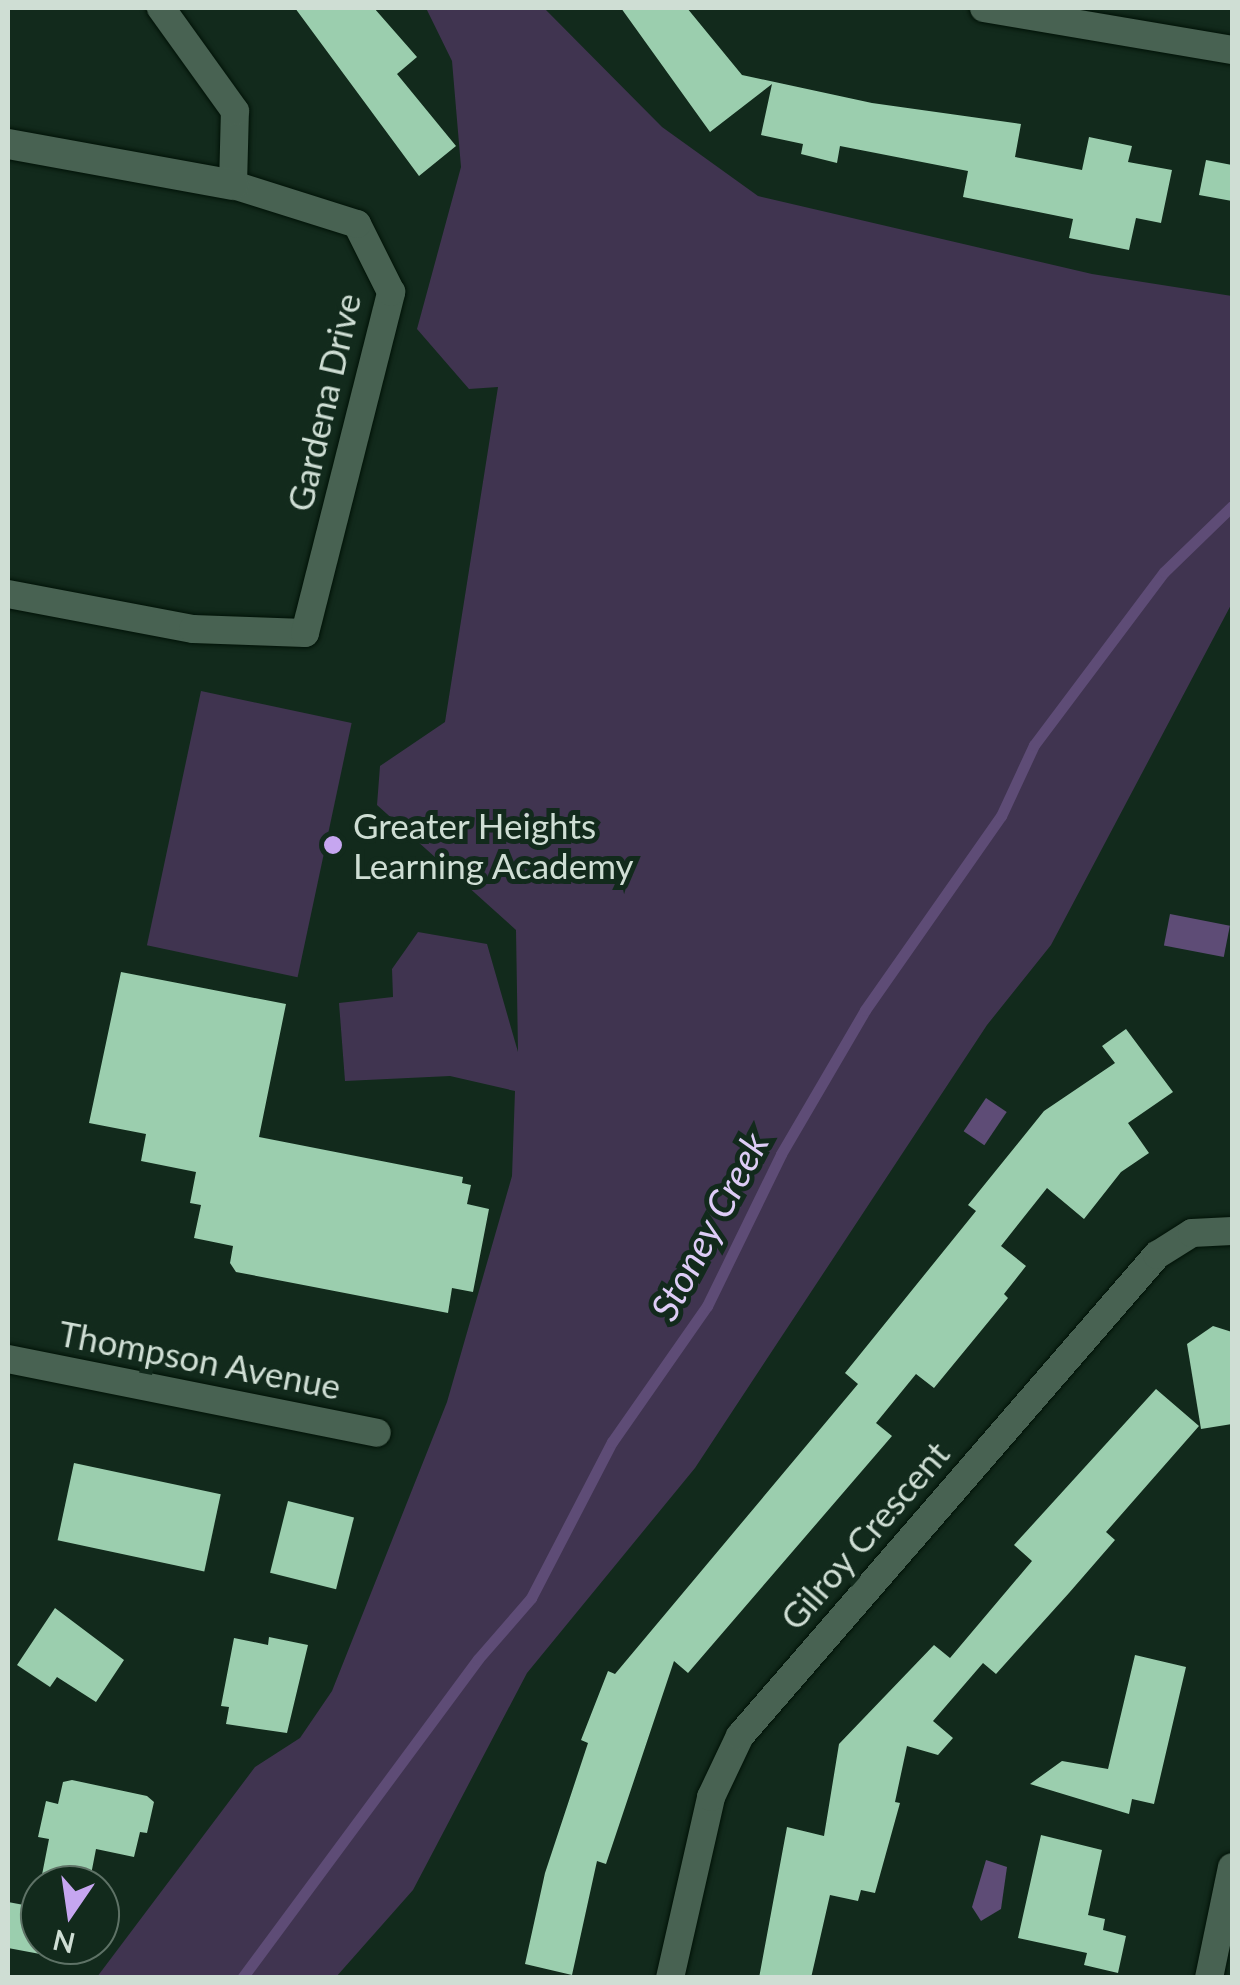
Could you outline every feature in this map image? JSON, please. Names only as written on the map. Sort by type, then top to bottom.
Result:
[{"type":"street","points":[[8,144],[233,185],[235,112],[161,8]]},
{"type":"street","points":[[984,8],[1067,15],[1232,50]]},
{"type":"street","name":"Gardena Drive","points":[[8,594],[193,629],[305,633],[391,292],[357,224],[233,185]]},
{"type":"street","name":"Gilroy Crescent","points":[[670,1978],[711,1797],[740,1736],[1157,1256],[1192,1234],[1232,1231]]},
{"type":"street","name":"Thompson Avenue","points":[[8,1359],[377,1433]]},
{"type":"street","points":[[1209,1978],[1232,1867]]},
{"type":"shaded area","points":[[426,8],[544,8],[662,127],[758,196],[1092,274],[1232,296],[1232,603],[1051,945],[987,1025],[695,1468],[527,1673],[413,1890],[336,1977],[97,1977],[106,1965],[120,1965],[120,1946],[255,1767],[300,1738],[332,1691],[447,1402],[512,1176],[515,1091],[450,1076],[345,1081],[339,1003],[393,997],[392,969],[418,932],[487,944],[518,1052],[516,930],[377,805],[380,766],[445,722],[498,387],[469,389],[417,329],[461,167],[452,61]]},
{"type":"shaded area","points":[[201,691],[352,723],[298,977],[147,945]]},
{"type":"shaded area","points":[[1170,914],[1230,926],[1224,957],[1164,945]]},
{"type":"shaded area","points":[[986,1098],[1007,1112],[984,1145],[964,1131]]},
{"type":"shaded area","points":[[986,1860],[1007,1867],[1001,1909],[981,1921],[972,1907]]},
{"type":"building","points":[[295,8],[374,8],[417,57],[397,74],[456,146],[419,176]]},
{"type":"building","points":[[621,8],[687,8],[742,75],[872,103],[1021,124],[1015,157],[1082,170],[1089,137],[1132,146],[1128,162],[1172,170],[1161,223],[1136,218],[1129,250],[1069,238],[1073,219],[963,197],[968,171],[840,146],[837,163],[801,154],[803,144],[761,135],[772,84],[710,132]]},
{"type":"building","points":[[1206,160],[1232,165],[1232,201],[1199,195]]},
{"type":"building","points":[[121,972],[286,1004],[259,1137],[463,1177],[462,1183],[471,1185],[467,1204],[489,1209],[473,1292],[452,1288],[448,1313],[236,1272],[230,1263],[233,1246],[194,1238],[201,1205],[190,1203],[196,1172],[141,1161],[146,1134],[89,1123]]},
{"type":"building","points":[[1126,1029],[1173,1092],[1128,1123],[1149,1153],[1121,1172],[1084,1219],[1047,1188],[1001,1246],[1026,1266],[1004,1294],[1008,1298],[934,1388],[916,1374],[876,1423],[892,1436],[688,1673],[674,1661],[606,1864],[597,1861],[572,1975],[525,1964],[545,1873],[588,1743],[581,1740],[608,1671],[615,1674],[858,1384],[845,1373],[976,1211],[968,1205],[1044,1111],[1115,1063],[1102,1046]]},
{"type":"building","points":[[1213,1326],[1232,1332],[1232,1424],[1201,1429],[1187,1344]]},
{"type":"building","points":[[1156,1389],[1199,1426],[1106,1532],[1115,1540],[996,1674],[983,1663],[933,1721],[953,1738],[938,1755],[907,1746],[895,1802],[900,1803],[875,1893],[861,1890],[858,1901],[830,1895],[811,1978],[759,1978],[787,1827],[824,1836],[839,1744],[934,1645],[950,1658],[1032,1561],[1014,1545]]},
{"type":"building","points":[[74,1463],[221,1494],[204,1571],[58,1540]]},
{"type":"building","points":[[288,1501],[354,1517],[336,1589],[270,1573]]},
{"type":"building","points":[[55,1608],[124,1660],[96,1702],[57,1677],[50,1687],[17,1665]]},
{"type":"building","points":[[269,1637],[308,1645],[287,1733],[226,1724],[229,1707],[221,1706],[234,1638],[268,1645]]},
{"type":"building","points":[[1135,1655],[1186,1667],[1154,1804],[1132,1799],[1129,1814],[1030,1784],[1062,1761],[1108,1769]]},
{"type":"building","points":[[72,1780],[147,1796],[154,1802],[147,1833],[140,1832],[134,1857],[96,1849],[93,1865],[44,1865],[49,1839],[38,1837],[46,1801],[58,1804],[63,1782]]},
{"type":"building","points":[[1041,1835],[1102,1850],[1088,1915],[1105,1919],[1103,1930],[1126,1936],[1118,1973],[1084,1965],[1087,1953],[1018,1938]]},
{"type":"building","points":[[8,1902],[20,1904],[20,1950],[8,1948]]},
{"type":"waterway","name":"Stoney Creek","points":[[242,1978],[478,1659],[531,1598],[612,1442],[707,1306],[781,1154],[865,1010],[1001,816],[1034,745],[1164,572],[1232,506]]},
{"type":"place","name":"Greater Heights Learning Academy","points":[[333,845]]}]
